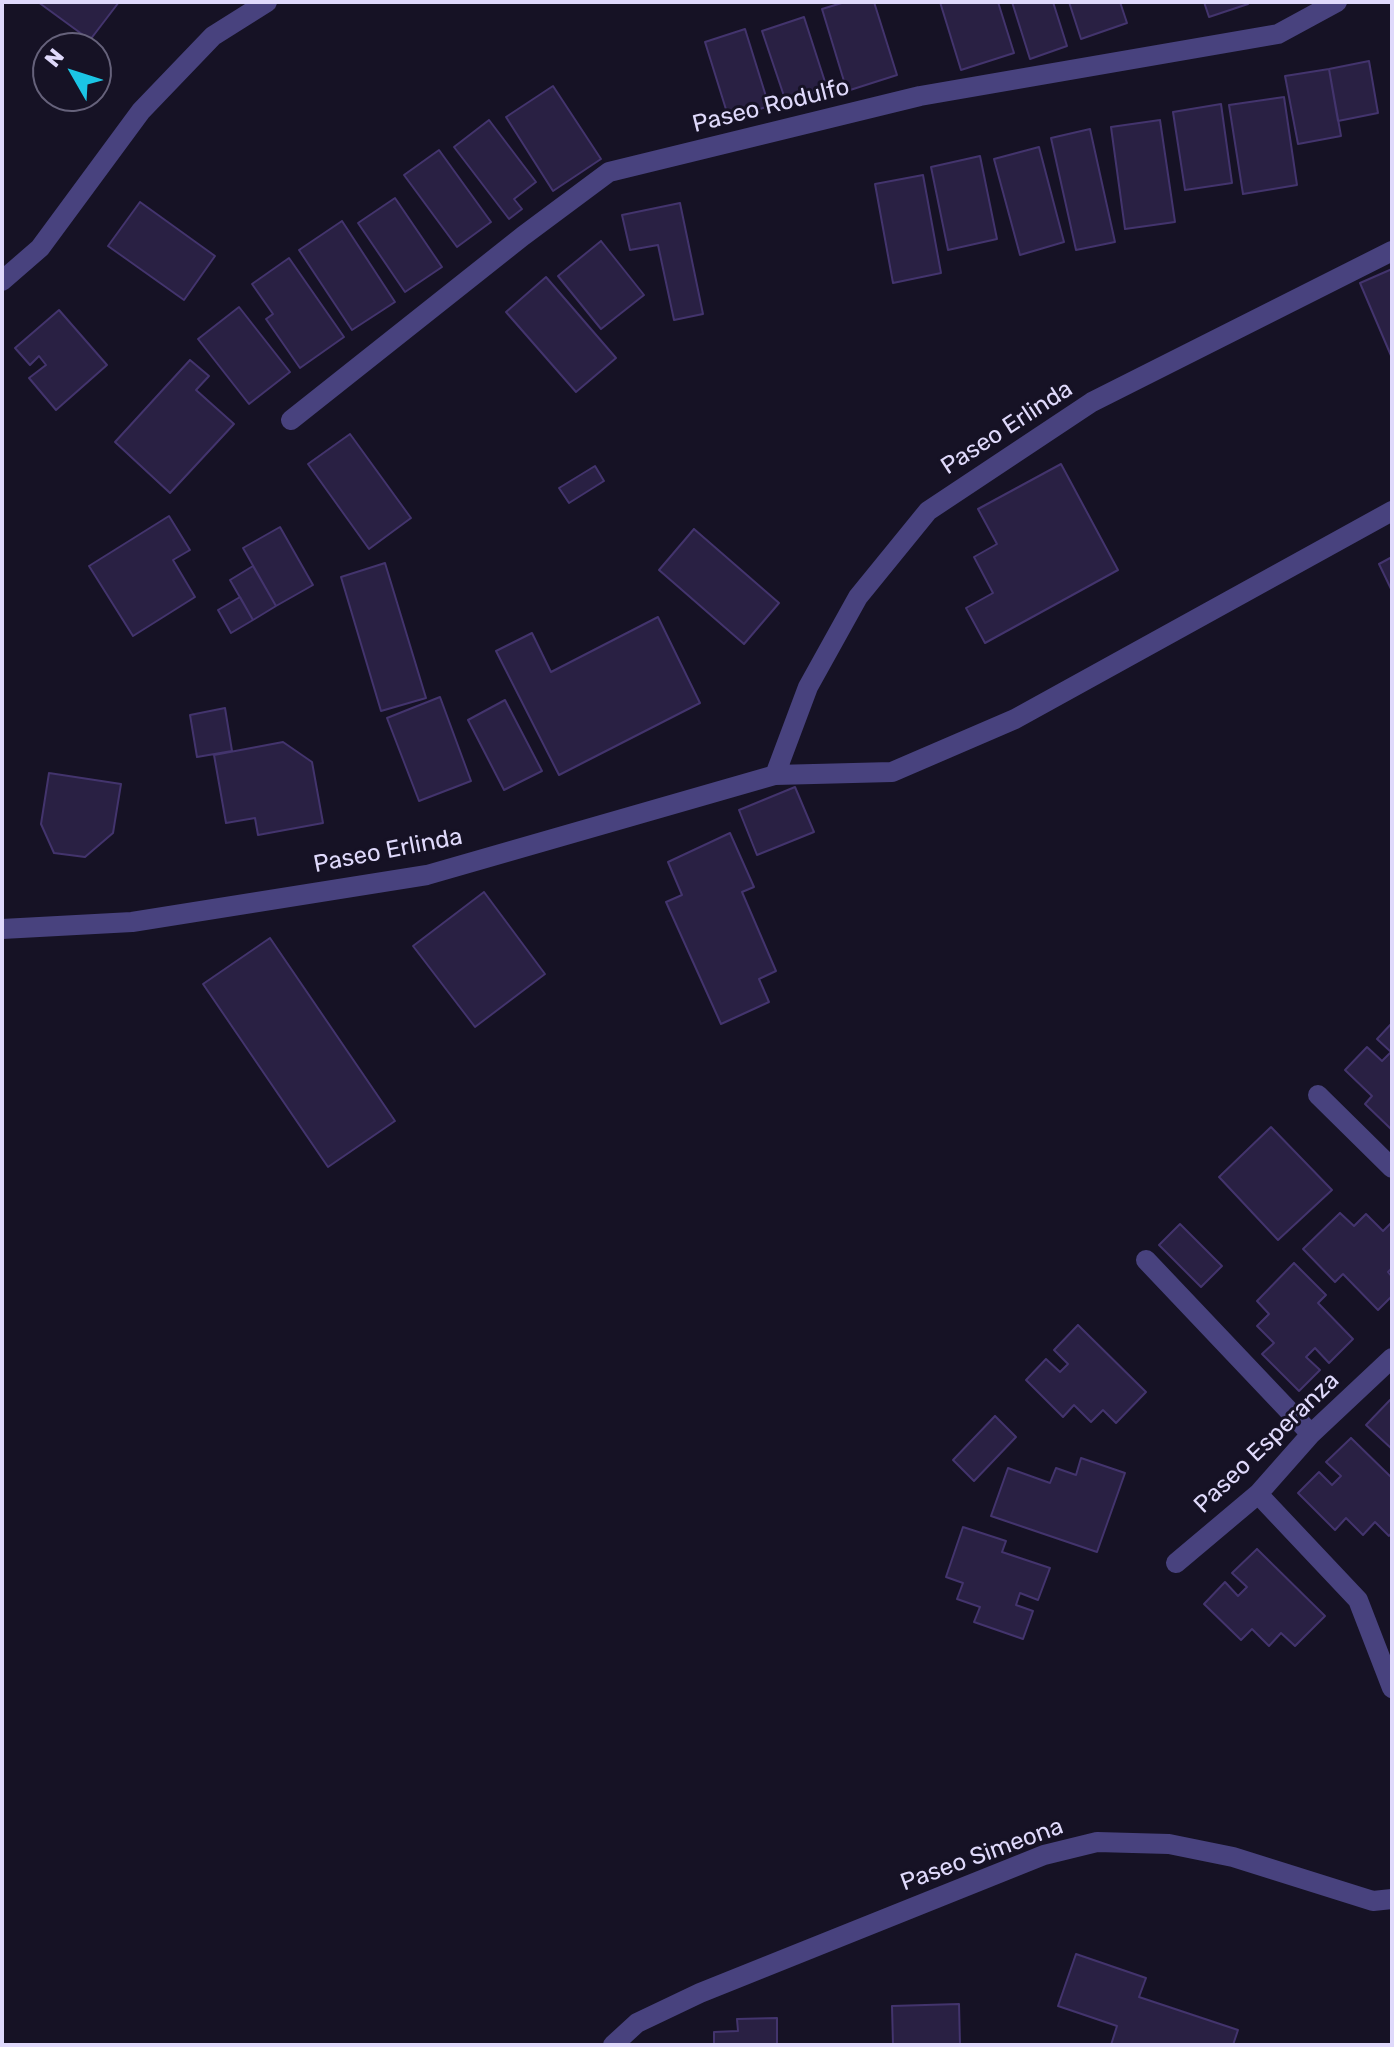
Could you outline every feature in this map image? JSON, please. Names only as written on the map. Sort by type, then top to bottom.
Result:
[{"type":"street","points":[[2,281],[40,248],[141,111],[213,36],[267,2]]},
{"type":"street","name":"Paseo Rodulfo","points":[[291,420],[523,236],[609,172],[920,96],[1278,34],[1337,2]]},
{"type":"street","name":"Paseo Erlinda","points":[[775,775],[808,687],[858,597],[928,511],[1092,402],[1392,251]]},
{"type":"street","name":"Paseo Erlinda","points":[[2,929],[132,922],[427,875],[775,775],[892,772],[1015,719],[1392,511]]},
{"type":"street","points":[[1318,1095],[1392,1168]]},
{"type":"street","points":[[1146,1260],[1311,1434]]},
{"type":"street","name":"Paseo Esperanza","points":[[1176,1563],[1258,1494],[1311,1434],[1392,1358]]},
{"type":"street","points":[[1258,1494],[1358,1600],[1392,1688]]},
{"type":"street","name":"Paseo Simeona","points":[[613,2045],[637,2023],[700,1993],[1044,1855],[1097,1842],[1169,1844],[1233,1857],[1373,1901],[1392,1899]]},
{"type":"building","points":[[38,2],[119,2],[96,32],[79,32]]},
{"type":"building","points":[[845,2],[874,2],[897,75],[847,91],[822,9]]},
{"type":"building","points":[[940,2],[998,2],[1014,53],[961,70]]},
{"type":"building","points":[[1012,2],[1053,2],[1067,46],[1030,59]]},
{"type":"building","points":[[1069,2],[1120,2],[1127,23],[1081,39]]},
{"type":"building","points":[[1204,2],[1247,2],[1248,4],[1209,17]]},
{"type":"building","points":[[804,17],[827,88],[786,102],[762,31]]},
{"type":"building","points":[[745,29],[769,106],[729,119],[705,42]]},
{"type":"building","points":[[1369,61],[1378,113],[1338,121],[1329,69]]},
{"type":"building","points":[[1329,69],[1341,136],[1298,144],[1285,76]]},
{"type":"building","points":[[553,86],[601,159],[553,191],[506,117]]},
{"type":"building","points":[[1284,97],[1297,185],[1243,194],[1229,105]]},
{"type":"building","points":[[1221,104],[1232,183],[1185,190],[1173,112]]},
{"type":"building","points":[[489,120],[536,182],[514,199],[522,209],[509,219],[454,147]]},
{"type":"building","points":[[1160,120],[1175,222],[1125,229],[1111,127]]},
{"type":"building","points":[[1090,129],[1115,242],[1076,250],[1051,138]]},
{"type":"building","points":[[1039,147],[1064,242],[1020,255],[994,159]]},
{"type":"building","points":[[439,150],[491,222],[457,247],[404,175]]},
{"type":"building","points":[[980,156],[997,239],[948,250],[931,167]]},
{"type":"building","points":[[923,175],[941,273],[893,283],[875,184]]},
{"type":"building","points":[[395,198],[442,267],[405,292],[358,223]]},
{"type":"building","points":[[140,202],[215,256],[184,300],[108,246]]},
{"type":"building","points":[[680,203],[703,314],[674,320],[658,245],[630,250],[622,215]]},
{"type":"building","points":[[342,221],[395,302],[352,330],[299,250]]},
{"type":"building","points":[[601,241],[644,295],[601,329],[558,276]]},
{"type":"building","points":[[289,258],[344,337],[300,368],[266,319],[273,314],[252,284]]},
{"type":"building","points":[[1392,269],[1392,358],[1360,283]]},
{"type":"building","points":[[546,277],[616,358],[576,392],[506,312]]},
{"type":"building","points":[[239,307],[290,372],[249,404],[198,339]]},
{"type":"building","points":[[59,310],[107,365],[56,410],[29,378],[46,365],[39,356],[30,365],[15,348]]},
{"type":"building","points":[[190,360],[209,376],[196,390],[234,424],[170,493],[115,442]]},
{"type":"building","points":[[350,434],[411,518],[369,549],[308,464]]},
{"type":"building","points":[[1061,464],[1118,570],[985,643],[966,608],[993,593],[974,557],[997,544],[978,509]]},
{"type":"building","points":[[595,466],[604,481],[569,503],[559,488]]},
{"type":"building","points":[[169,516],[190,550],[173,560],[195,597],[133,636],[89,566]]},
{"type":"building","points":[[280,527],[313,585],[276,606],[243,548]]},
{"type":"building","points":[[694,529],[779,603],[744,644],[659,570]]},
{"type":"building","points":[[1392,557],[1392,591],[1379,564]]},
{"type":"building","points":[[385,563],[426,698],[381,711],[341,577]]},
{"type":"building","points":[[253,566],[276,606],[253,620],[230,580]]},
{"type":"building","points":[[240,597],[253,620],[231,633],[218,610]]},
{"type":"building","points":[[658,617],[700,703],[559,775],[496,651],[532,633],[551,672]]},
{"type":"building","points":[[440,697],[471,781],[419,801],[387,718]]},
{"type":"building","points":[[505,700],[542,771],[504,790],[468,720]]},
{"type":"building","points":[[225,708],[232,751],[197,757],[190,715]]},
{"type":"building","points":[[283,742],[312,762],[323,823],[258,835],[255,818],[226,823],[214,755]]},
{"type":"building","points":[[49,773],[121,784],[113,833],[85,857],[54,853],[41,824]]},
{"type":"building","points":[[795,787],[814,832],[757,855],[739,810]]},
{"type":"building","points":[[730,833],[754,887],[742,892],[776,971],[759,979],[769,1002],[721,1024],[666,902],[682,895],[668,862]]},
{"type":"building","points":[[484,892],[545,974],[475,1027],[413,946]]},
{"type":"building","points":[[270,938],[395,1121],[328,1167],[203,984]]},
{"type":"building","points":[[1392,1023],[1392,1130],[1365,1104],[1372,1096],[1345,1070],[1367,1047],[1382,1061],[1391,1052],[1377,1039]]},
{"type":"building","points":[[1271,1127],[1332,1190],[1278,1240],[1219,1177]]},
{"type":"building","points":[[1340,1213],[1354,1226],[1366,1214],[1383,1231],[1392,1222],[1392,1268],[1388,1272],[1392,1277],[1392,1296],[1378,1310],[1343,1274],[1335,1282],[1303,1249]]},
{"type":"building","points":[[1180,1224],[1222,1266],[1201,1287],[1159,1245]]},
{"type":"building","points":[[1294,1263],[1326,1295],[1318,1303],[1353,1339],[1329,1363],[1315,1348],[1306,1357],[1320,1370],[1299,1391],[1262,1354],[1274,1343],[1257,1326],[1269,1314],[1257,1301]]},
{"type":"building","points":[[1078,1325],[1146,1392],[1116,1423],[1103,1410],[1091,1422],[1074,1405],[1063,1417],[1026,1380],[1046,1359],[1060,1372],[1068,1364],[1054,1350]]},
{"type":"building","points":[[1390,1400],[1392,1403],[1392,1449],[1366,1425]]},
{"type":"building","points":[[995,1416],[1016,1437],[974,1481],[953,1460]]},
{"type":"building","points":[[1351,1438],[1392,1478],[1392,1532],[1389,1536],[1375,1522],[1363,1535],[1346,1518],[1335,1530],[1298,1493],[1319,1472],[1332,1485],[1341,1476],[1326,1462]]},
{"type":"building","points":[[1081,1458],[1125,1473],[1097,1552],[991,1516],[1008,1468],[1050,1483],[1056,1468],[1076,1475]]},
{"type":"building","points":[[963,1527],[1006,1541],[1002,1552],[1050,1568],[1038,1600],[1020,1593],[1016,1605],[1033,1611],[1023,1639],[974,1622],[980,1607],[957,1599],[963,1583],[946,1577]]},
{"type":"building","points":[[1257,1549],[1325,1616],[1295,1646],[1281,1633],[1269,1646],[1252,1629],[1241,1640],[1204,1604],[1225,1582],[1238,1596],[1247,1587],[1232,1573]]},
{"type":"building","points":[[1076,1954],[1146,1978],[1139,1997],[1238,2030],[1233,2045],[1111,2045],[1117,2026],[1058,2006]]},
{"type":"building","points":[[959,2004],[960,2045],[893,2045],[892,2006]]},
{"type":"building","points":[[777,2018],[777,2045],[714,2045],[714,2032],[738,2031],[737,2019]]}]
